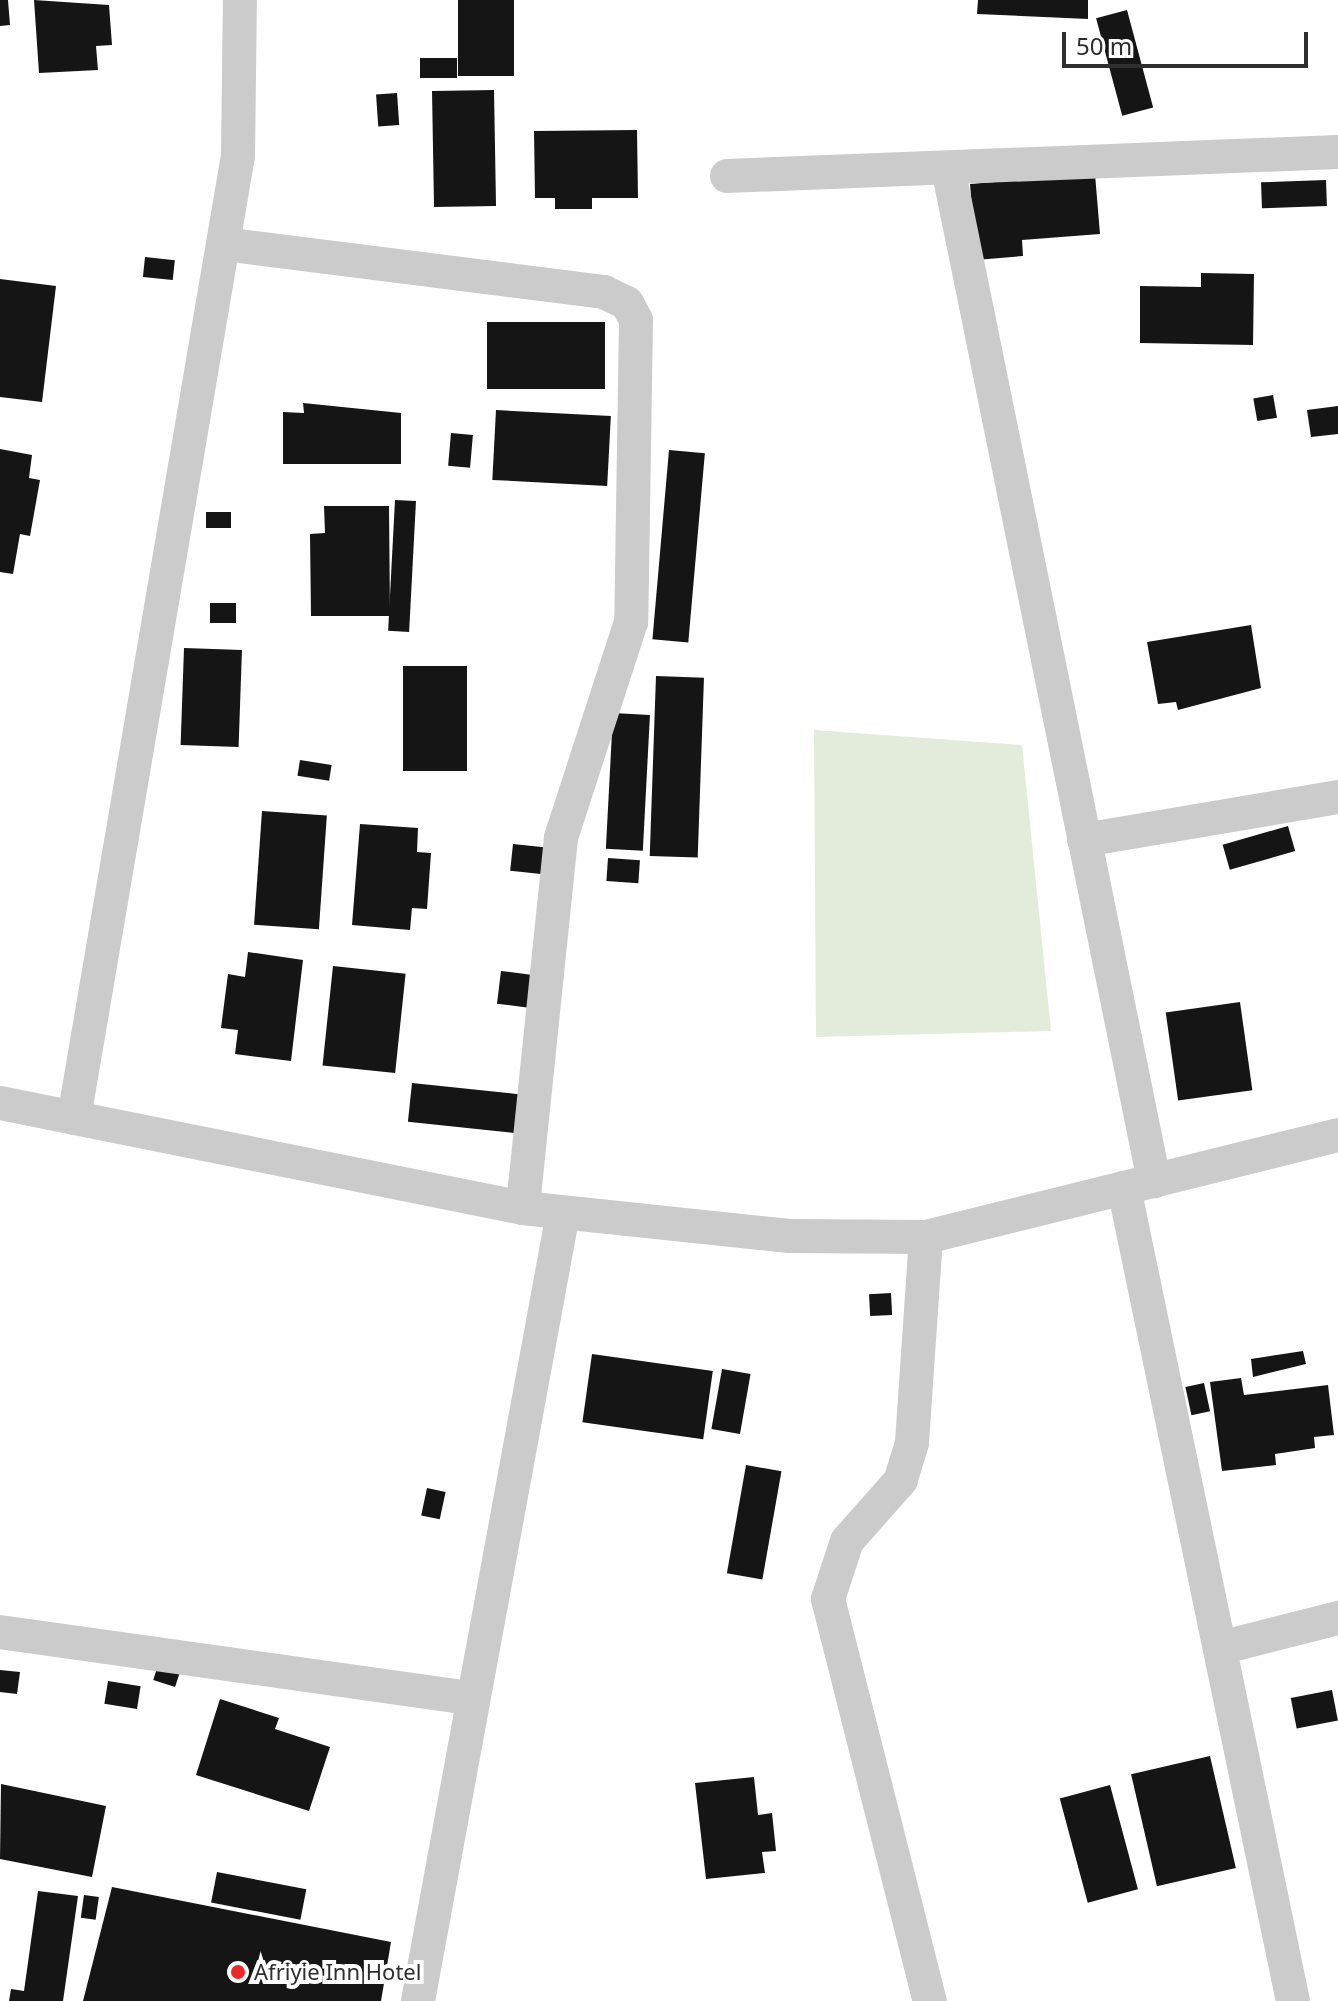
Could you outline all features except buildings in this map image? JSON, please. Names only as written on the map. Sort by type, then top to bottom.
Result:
[{"type":"street","points":[[74,1118],[224,244],[245,59],[240,0]]},
{"type":"street","points":[[727,176],[949,173],[1338,152]]},
{"type":"street","points":[[949,173],[1084,840],[1139,1184],[1220,1648],[1293,2001]]},
{"type":"street","points":[[224,244],[604,292],[627,303],[636,320],[631,622],[561,838],[523,1208]]},
{"type":"street","points":[[1084,840],[1338,797]]},
{"type":"street","points":[[0,1103],[523,1208],[790,1236],[926,1237],[1338,1135]]},
{"type":"street","points":[[418,2001],[468,1698],[563,1213]]},
{"type":"street","points":[[926,1237],[912,1443],[901,1480],[847,1541],[828,1599],[930,2001]]},
{"type":"street","points":[[1220,1648],[1338,1618]]},
{"type":"street","points":[[0,1632],[468,1698]]},
{"type":"green space","points":[[814,730],[1022,745],[1051,1031],[816,1037]]},
{"type":"place","name":"Afriyie Inn Hotel","points":[[238,1972]]}]
